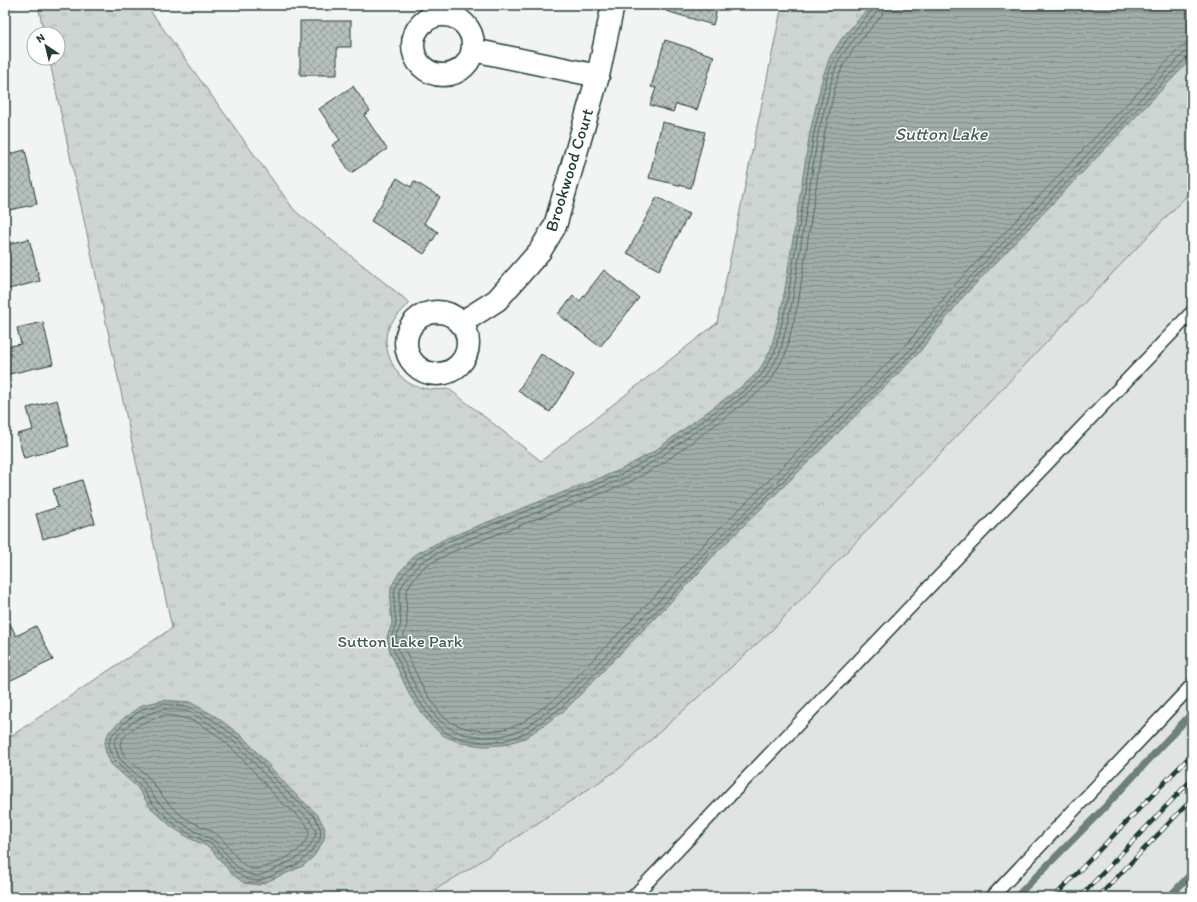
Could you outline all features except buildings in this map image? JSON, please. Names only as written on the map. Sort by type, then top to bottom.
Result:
[{"type":"street","name":"Brookwood Court","points":[[461,323],[497,300],[540,251],[555,226],[598,76],[613,5]]},
{"type":"street","points":[[473,50],[598,76]]},
{"type":"lane","points":[[633,897],[1192,312]]},
{"type":"lane","points":[[992,897],[1192,685]]},
{"type":"shaded area","points":[[1192,190],[1192,897],[423,897],[466,871],[620,768],[770,631]]},
{"type":"green space","name":"Sutton Lake Park","points":[[38,5],[146,5],[295,211],[410,303],[391,324],[387,332],[386,340],[392,364],[402,378],[408,383],[419,387],[441,390],[449,389],[541,461],[717,323],[782,5],[1192,5],[1192,190],[771,631],[620,768],[466,871],[423,897],[5,897],[5,740],[172,628],[51,66],[66,66],[66,26],[42,26]]},
{"type":"water","name":"Sutton Lake","points":[[871,5],[1192,5],[1192,58],[963,297],[917,355],[713,556],[696,576],[564,711],[525,738],[503,745],[483,746],[461,743],[444,736],[430,724],[410,696],[390,652],[387,637],[392,624],[390,602],[391,587],[399,573],[416,554],[447,538],[620,470],[653,452],[745,384],[759,371],[771,349],[783,301],[810,132],[823,76],[830,57],[842,38]]},
{"type":"water","points":[[164,700],[190,702],[215,716],[243,737],[290,789],[318,815],[325,829],[324,840],[314,856],[303,866],[259,885],[244,883],[232,874],[209,847],[191,839],[172,827],[150,807],[137,787],[111,764],[105,750],[105,741],[109,732],[124,718],[142,705]]},
{"type":"waterway","points":[[1016,897],[1106,806],[1192,713]]},
{"type":"waterway","points":[[1169,897],[1192,873]]},
{"type":"railway","points":[[1054,897],[1192,754]]},
{"type":"railway","points":[[1080,897],[1192,779]]},
{"type":"railway","points":[[1098,897],[1192,799]]}]
